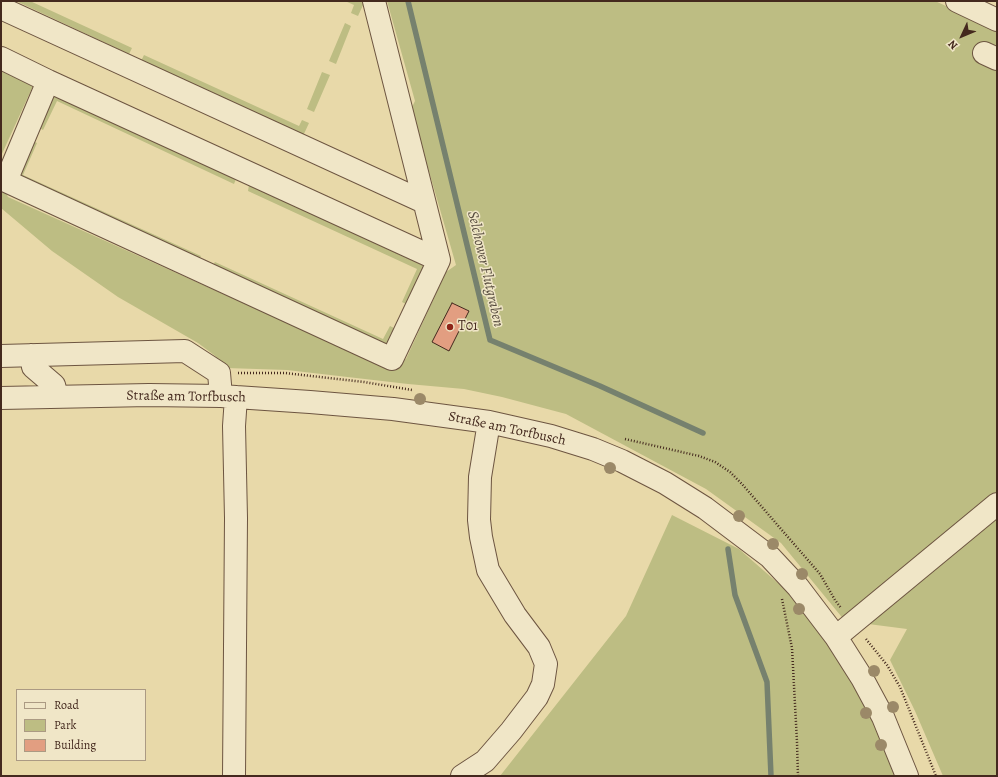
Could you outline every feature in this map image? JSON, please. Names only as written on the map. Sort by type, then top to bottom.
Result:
[{"type":"street","points":[[48,81],[6,181],[392,359],[439,260],[374,1]]},
{"type":"street","points":[[957,1],[997,20]]},
{"type":"street","points":[[1,8],[424,202]]},
{"type":"street","points":[[1,58],[48,81],[439,260]]},
{"type":"street","points":[[1,356],[185,351],[219,373],[228,397],[234,426],[236,525],[234,776]]},
{"type":"street","points":[[31,355],[33,367],[54,385],[57,396]]},
{"type":"street","name":"Straße am Torfbusch","points":[[1,398],[149,395],[228,397],[393,409],[488,422],[551,436],[593,449],[643,471],[680,492],[710,512],[770,557],[798,587],[836,637],[862,678],[884,717],[907,776]]},
{"type":"street","points":[[462,776],[486,761],[537,697],[543,684],[546,664],[539,646],[515,615],[488,570],[479,520],[480,477],[488,422]]},
{"type":"street","points":[[836,637],[997,504]]},
{"type":"path","points":[[219,373],[285,373],[364,382],[417,391]]},
{"type":"path","points":[[619,438],[699,456],[714,462],[730,472],[742,484],[820,574],[835,600],[887,665],[900,687],[936,776]]},
{"type":"path","points":[[782,597],[792,648],[798,776]]},
{"type":"green space","points":[[16,1],[30,1],[132,48],[129,54]]},
{"type":"green space","points":[[345,1],[360,1],[364,3],[358,16],[351,13],[354,5]]},
{"type":"green space","points":[[387,1],[935,1],[997,29],[997,776],[943,776],[915,711],[890,660],[907,629],[845,621],[781,543],[706,489],[566,414],[502,397],[464,389],[287,370],[226,368],[214,355],[198,343],[118,297],[52,251],[1,208],[1,182],[8,197],[385,367],[406,359],[446,272],[456,265],[411,109],[415,101]]},
{"type":"green space","points":[[345,23],[351,26],[336,64],[329,61]]},
{"type":"green space","points":[[144,55],[299,126],[302,120],[309,123],[303,136],[141,61]]},
{"type":"green space","points":[[1,71],[33,86],[1,156]]},
{"type":"green space","points":[[322,72],[330,75],[314,112],[307,109]]},
{"type":"green space","points":[[53,93],[236,179],[234,184],[57,101],[43,130],[38,127]]},
{"type":"green space","points":[[31,140],[37,143],[23,175],[201,256],[198,262],[14,178]]},
{"type":"green space","points":[[249,185],[424,266],[406,304],[402,302],[417,269],[248,191]]},
{"type":"green space","points":[[215,262],[383,339],[390,326],[396,329],[388,347],[212,266]]},
{"type":"green space","points":[[672,515],[739,549],[787,591],[834,653],[871,716],[895,776],[500,776],[626,616]]},
{"type":"building","name":"T01","points":[[452,303],[469,311],[449,351],[432,342]]},
{"type":"waterway","name":"Selchower Flutgraben","points":[[408,1],[490,340],[600,386],[703,433]]},
{"type":"waterway","name":"Selchower Flutgraben","points":[[728,549],[735,595],[767,682],[771,776]]},
{"type":"place","name":"T01","points":[[450,327]]}]
